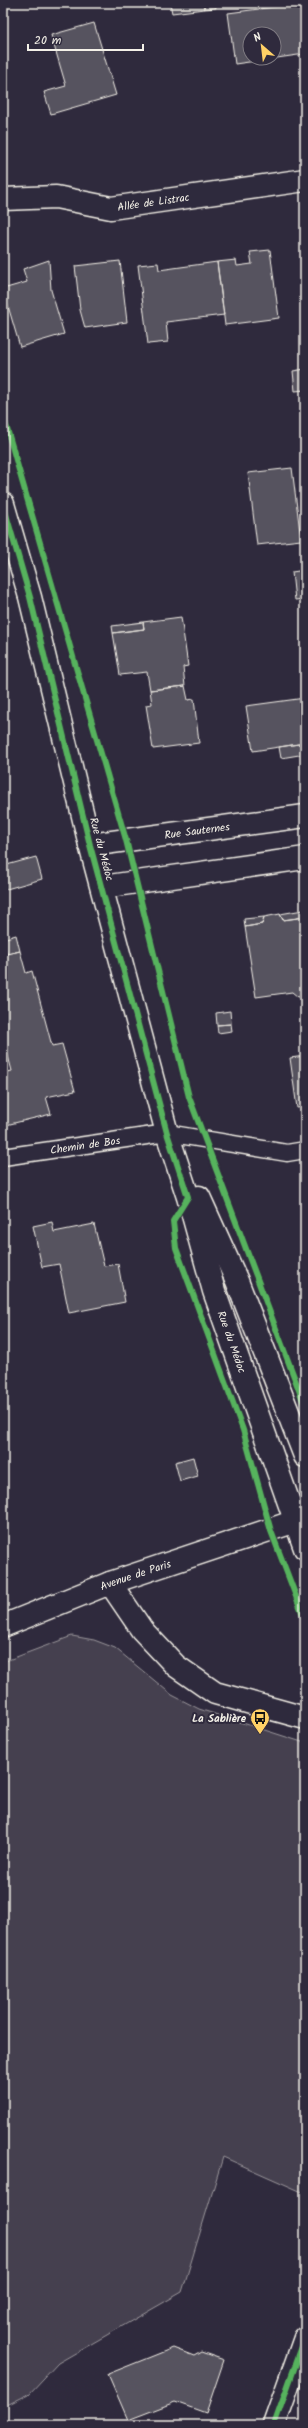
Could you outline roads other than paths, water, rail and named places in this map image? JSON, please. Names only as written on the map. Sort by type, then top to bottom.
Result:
[{"type":"street","name":"Allée de Listrac","points":[[3,199],[56,197],[110,208],[305,180]]},
{"type":"street","name":"Rue du Médoc","points":[[3,504],[30,597],[90,846],[167,1133],[188,1197],[214,1291],[300,1521],[305,1548]]},
{"type":"street","name":"Rue Sauternes","points":[[90,846],[305,816]]},
{"type":"street","points":[[102,887],[305,858]]},
{"type":"street","name":"Rue du Médoc","points":[[167,1133],[197,1192],[236,1280],[305,1456]]},
{"type":"street","name":"Avenue de Paris","points":[[3,1626],[110,1583],[300,1521]]},
{"type":"street","points":[[110,1583],[142,1630],[176,1666],[215,1693],[305,1718]]},
{"type":"street","points":[[274,2425],[305,2338]]},
{"type":"lane","name":"Chemin de Bos","points":[[3,1157],[167,1133],[287,1153],[305,1150]]},
{"type":"place","name":"La Sablière","points":[[260,1735]]}]
